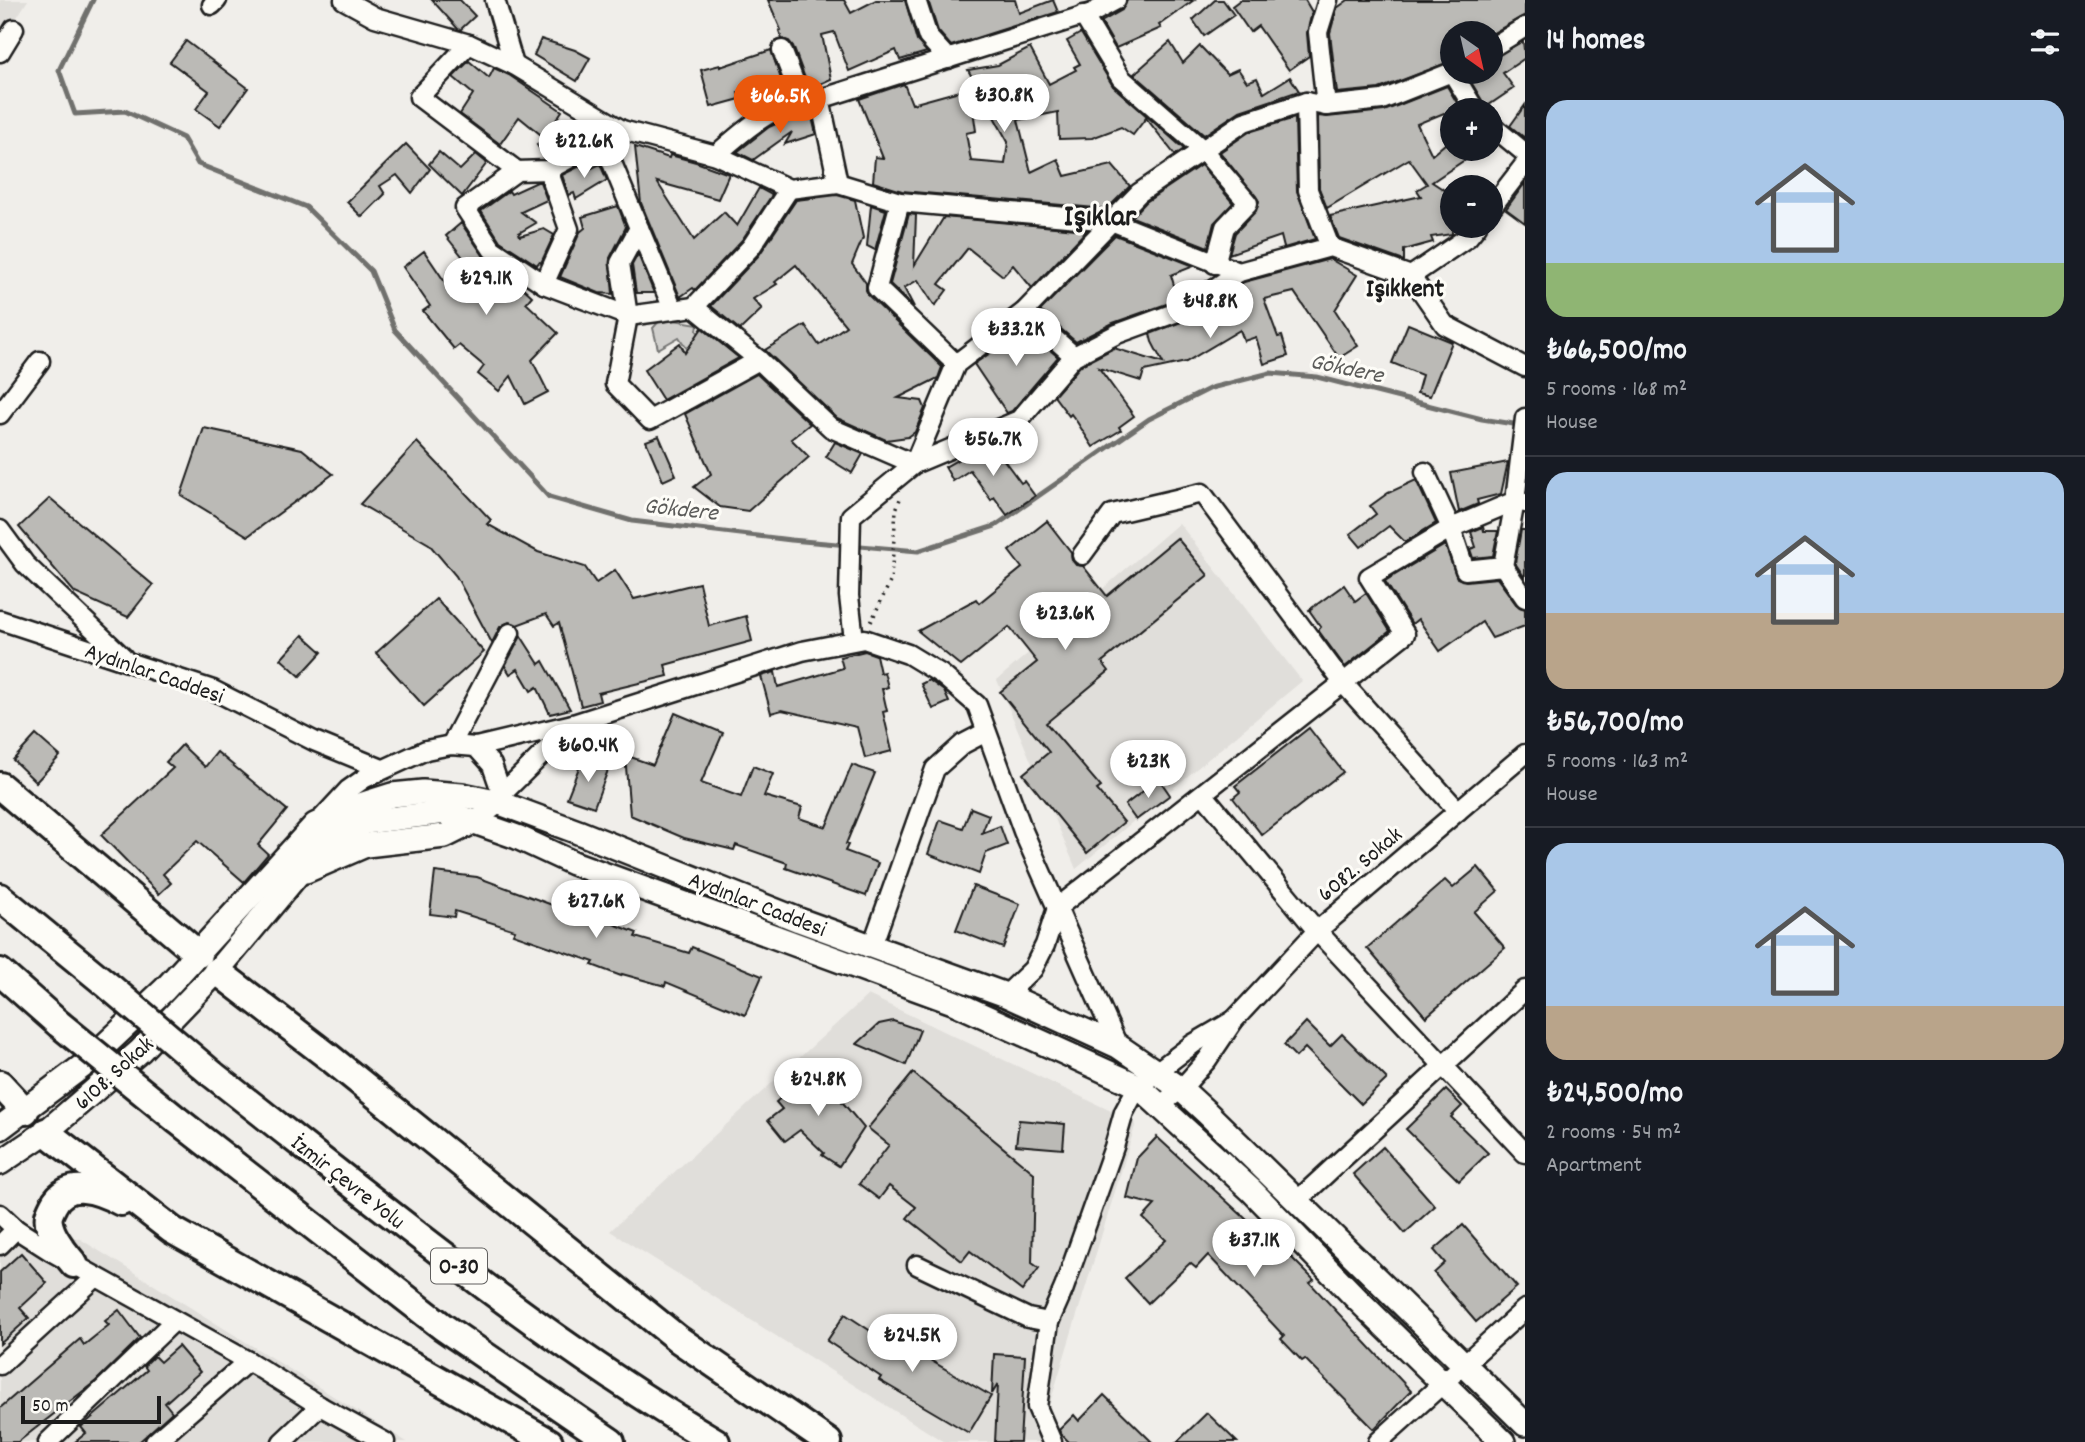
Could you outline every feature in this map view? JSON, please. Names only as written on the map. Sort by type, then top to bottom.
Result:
[{"type":"highway","points":[[0,786],[207,963],[329,1057],[678,1339],[828,1442]]},
{"type":"highway","name":"İzmir Çevre Yolu","points":[[0,897],[212,1074],[452,1262],[653,1405],[716,1442]]},
{"type":"highway","name":"O-30","points":[[0,972],[58,1024],[177,1120],[443,1327],[611,1442]]},
{"type":"highway","points":[[0,1084],[25,1111]]},
{"type":"highway","points":[[46,1132],[172,1230]]},
{"type":"highway","points":[[85,1271],[57,1242],[50,1227],[48,1216],[55,1201],[67,1190],[90,1189],[114,1198],[549,1442]]},
{"type":"main road","name":"Aydınlar Caddesi","points":[[207,963],[316,825],[354,807],[392,794],[436,793],[501,798],[872,946],[1006,995],[1118,1046],[1147,1079],[1161,1105],[1252,1191],[1503,1442]]},
{"type":"main road","name":"Aydınlar Caddesi","points":[[207,963],[325,845],[365,822],[446,812],[517,837],[573,863],[953,1002],[1147,1079]]},
{"type":"main road","name":"6108. Sokak","points":[[0,1128],[84,1065],[165,989],[207,963]]},
{"type":"main road","name":"6108. Sokak","points":[[0,1163],[46,1132],[140,1051],[207,963]]},
{"type":"main road","points":[[1147,1079],[1181,1089],[1298,1200],[1525,1424]]},
{"type":"street","points":[[344,0],[469,44],[514,65],[622,130],[716,155],[789,189],[838,183],[900,202],[1111,221],[1239,272]]},
{"type":"street","points":[[495,0],[514,65]]},
{"type":"street","points":[[916,0],[928,37],[948,59]]},
{"type":"street","points":[[716,155],[750,124],[811,99],[948,59],[1116,0]]},
{"type":"street","points":[[1326,106],[1318,32],[1328,0]]},
{"type":"street","points":[[1087,9],[1121,78],[1202,149],[1248,203],[1225,227],[1215,264]]},
{"type":"street","points":[[1503,41],[1525,27]]},
{"type":"street","points":[[0,52],[14,29]]},
{"type":"street","points":[[469,44],[419,97],[517,171]]},
{"type":"street","points":[[782,50],[811,99],[838,183]]},
{"type":"street","points":[[914,464],[956,364],[1024,312],[1139,192],[1244,122],[1306,102],[1326,106],[1382,100],[1440,77]]},
{"type":"street","points":[[1306,102],[1308,190],[1330,247]]},
{"type":"street","points":[[622,130],[548,170],[517,171],[465,208],[492,249],[544,285],[628,316],[694,307],[751,247],[789,189]]},
{"type":"street","points":[[1503,135],[1525,153]]},
{"type":"street","points":[[603,141],[673,309]]},
{"type":"street","points":[[1503,192],[1525,164]]},
{"type":"street","points":[[544,285],[569,229],[548,170]]},
{"type":"street","points":[[900,202],[877,288],[956,364]]},
{"type":"street","points":[[639,229],[620,263],[628,316],[615,384],[650,420],[759,359]]},
{"type":"street","points":[[1411,276],[1467,238]]},
{"type":"street","points":[[859,640],[849,596],[850,516],[914,464],[1019,419],[1074,356],[1117,334],[1180,311],[1239,272],[1330,247],[1411,276],[1445,325],[1525,367]]},
{"type":"street","points":[[694,307],[759,359],[831,428],[914,464]]},
{"type":"street","points":[[1024,312],[1074,356]]},
{"type":"street","points":[[0,414],[40,361]]},
{"type":"street","points":[[1525,420],[1520,502],[1503,566],[1525,598]]},
{"type":"street","points":[[1425,472],[1451,528],[1465,570],[1503,566]]},
{"type":"street","points":[[1082,555],[1112,514],[1202,493],[1344,684],[1458,811]]},
{"type":"street","points":[[1006,995],[1033,969],[1045,945],[1057,908],[1405,634],[1369,577],[1451,528],[1520,502]]},
{"type":"street","points":[[0,530],[25,564],[128,662]]},
{"type":"street","name":"Aydınlar Caddesi","points":[[0,620],[213,690],[314,741],[382,769]]},
{"type":"street","points":[[451,745],[510,633]]},
{"type":"street","points":[[316,825],[348,790],[382,769],[426,750],[451,745],[476,747],[573,724],[802,651],[859,640],[908,654],[941,674],[977,705],[1023,831],[1118,1046]]},
{"type":"street","points":[[475,821],[573,724]]},
{"type":"street","points":[[872,946],[935,769],[963,744],[986,732]]},
{"type":"street","points":[[476,747],[492,765],[501,798]]},
{"type":"street","name":"6082. Sokak","points":[[1234,1020],[1317,931],[1525,754]]},
{"type":"street","points":[[1203,793],[1317,931],[1525,1153]]},
{"type":"street","points":[[1298,1200],[1525,990]]},
{"type":"street","points":[[1052,1442],[1037,1407],[1049,1322],[1064,1288],[1124,1112],[1147,1079],[1192,1044],[1234,1020]]},
{"type":"street","points":[[1161,1105],[1181,1089],[1207,1060],[1234,1020]]},
{"type":"street","points":[[0,1214],[16,1229],[85,1271],[248,1361],[385,1442]]},
{"type":"street","points":[[0,1245],[16,1229]]},
{"type":"street","points":[[917,1265],[1028,1318],[1049,1322]]},
{"type":"street","points":[[0,1365],[85,1271]]},
{"type":"street","points":[[1378,1442],[1525,1309]]},
{"type":"street","points":[[48,1442],[174,1321]]},
{"type":"street","points":[[155,1442],[248,1361]]},
{"type":"street","points":[[282,1442],[320,1406]]},
{"type":"path","points":[[859,640],[891,580],[896,510]]},
{"type":"shaded area","points":[[0,0],[28,0],[0,44]]},
{"type":"shaded area","points":[[662,318],[698,324],[697,331],[712,351],[696,362],[679,337],[658,349],[653,328]]},
{"type":"shaded area","points":[[1179,523],[1302,681],[1076,869],[997,680]]},
{"type":"shaded area","points":[[868,995],[1136,1123],[1038,1442],[944,1442],[610,1231]]},
{"type":"shaded area","points":[[0,1225],[80,1239],[407,1442],[0,1442]]},
{"type":"building","points":[[432,0],[460,0],[475,16],[460,30]]},
{"type":"building","points":[[768,0],[844,0],[851,13],[876,0],[905,0],[917,41],[927,52],[900,60],[896,50],[849,71],[834,32],[822,35],[831,79],[809,89],[793,46],[782,39]]},
{"type":"building","points":[[928,0],[1015,0],[1019,13],[1053,0],[1058,12],[951,46],[938,31]]},
{"type":"building","points":[[1127,0],[1194,0],[1159,25],[1161,28],[1116,48],[1101,22],[1122,10]]},
{"type":"building","points":[[1215,0],[1223,0],[1234,15],[1204,36],[1193,20]]},
{"type":"building","points":[[1240,0],[1305,0],[1312,12],[1307,33],[1309,56],[1289,70],[1258,26],[1250,32],[1232,6]]},
{"type":"building","points":[[1348,0],[1525,0],[1525,15],[1503,27],[1503,21],[1440,21],[1440,66],[1379,89],[1337,93],[1330,33],[1337,8]]},
{"type":"building","points":[[1081,33],[1113,86],[1184,149],[1175,155],[1146,118],[1133,135],[1121,127],[1092,138],[1059,139],[1058,112],[1018,120],[1031,172],[1058,159],[1065,176],[1112,165],[1130,186],[1107,209],[902,191],[873,182],[875,157],[883,158],[859,99],[904,84],[912,104],[970,88],[976,131],[966,133],[971,161],[1005,164],[1008,142],[968,70],[998,65],[1030,48],[1049,84],[1076,70],[1074,67],[1080,64],[1067,41]]},
{"type":"building","points":[[541,39],[590,58],[577,81],[534,55]]},
{"type":"building","points":[[186,41],[248,88],[220,126],[196,109],[209,91],[170,62]]},
{"type":"building","points":[[1523,41],[1525,58],[1503,73],[1503,52]]},
{"type":"building","points":[[1170,42],[1183,63],[1200,46],[1227,74],[1238,69],[1247,82],[1257,78],[1264,93],[1290,77],[1299,91],[1240,111],[1204,135],[1134,74]]},
{"type":"building","points":[[771,50],[781,79],[738,93],[740,99],[711,107],[701,70],[720,67]]},
{"type":"building","points":[[469,61],[489,78],[494,68],[509,75],[562,111],[554,123],[569,146],[546,158],[537,145],[546,139],[519,117],[500,144],[460,114],[473,94],[453,77]]},
{"type":"building","points":[[1503,73],[1514,88],[1499,98],[1481,98],[1472,84],[1503,84]]},
{"type":"building","points":[[1447,86],[1454,98],[1440,98],[1440,115],[1417,124],[1432,155],[1440,148],[1440,161],[1463,161],[1432,182],[1440,187],[1440,236],[1431,237],[1433,242],[1404,250],[1404,261],[1339,238],[1330,216],[1421,196],[1417,190],[1427,184],[1409,159],[1327,208],[1319,188],[1318,116],[1384,111]]},
{"type":"building","points":[[1525,105],[1525,138],[1510,126]]},
{"type":"building","points":[[800,113],[801,117],[811,113],[816,134],[785,144],[792,132],[753,160],[737,152],[769,127]]},
{"type":"building","points":[[1295,118],[1297,191],[1315,239],[1284,248],[1281,236],[1229,254],[1235,233],[1256,211],[1259,201],[1220,152],[1249,132]]},
{"type":"building","points":[[406,144],[430,169],[412,193],[397,175],[380,186],[385,194],[362,217],[347,202]]},
{"type":"building","points":[[635,147],[669,158],[670,155],[696,162],[729,174],[718,199],[657,182],[694,240],[724,212],[737,226],[759,188],[772,195],[742,240],[695,290],[693,288],[680,297],[641,203]]},
{"type":"building","points":[[439,152],[460,170],[476,154],[487,163],[462,196],[429,164]]},
{"type":"building","points":[[600,164],[607,180],[576,199],[574,193],[569,195],[562,175],[582,165],[586,171]]},
{"type":"building","points":[[1201,165],[1233,203],[1214,223],[1208,247],[1132,217],[1146,202]]},
{"type":"building","points":[[540,182],[547,200],[521,212],[536,223],[519,233],[520,236],[544,229],[554,235],[541,263],[537,265],[500,241],[481,211],[509,191],[511,194]]},
{"type":"building","points":[[1525,183],[1525,223],[1506,209]]},
{"type":"building","points":[[837,195],[855,200],[863,238],[852,264],[866,283],[869,296],[942,367],[938,378],[898,398],[922,401],[925,408],[915,432],[908,437],[886,440],[837,418],[765,350],[805,325],[819,345],[846,326],[796,265],[775,282],[777,284],[753,299],[762,309],[740,330],[711,306],[759,255],[796,200]]},
{"type":"building","points":[[871,205],[886,210],[875,250],[867,246]]},
{"type":"building","points":[[618,206],[626,227],[610,258],[613,294],[599,293],[560,277],[580,232],[585,228],[582,217]]},
{"type":"building","points":[[909,214],[916,215],[914,266],[944,217],[1087,230],[1032,288],[1013,265],[1003,276],[968,248],[939,284],[947,290],[935,306],[918,280],[904,288],[914,307],[890,284]]},
{"type":"building","points":[[461,223],[485,258],[523,283],[521,286],[532,296],[526,303],[558,333],[532,360],[548,392],[525,404],[511,376],[499,391],[478,374],[484,366],[459,345],[454,349],[423,311],[430,306],[403,267],[424,251],[447,285],[470,266],[446,236]]},
{"type":"building","points":[[1115,235],[1194,266],[1171,275],[1176,292],[1194,288],[1175,301],[1113,323],[1076,342],[1040,311]]},
{"type":"building","points":[[638,254],[654,293],[636,293],[632,265]]},
{"type":"building","points":[[1330,259],[1357,275],[1335,310],[1358,346],[1339,358],[1294,292],[1264,299],[1278,337],[1282,336],[1288,356],[1264,364],[1256,337],[1244,341],[1240,330],[1186,362],[1144,371],[1141,381],[1099,368],[1134,416],[1119,427],[1121,430],[1093,447],[1071,414],[1069,416],[1054,396],[1081,365],[1114,348],[1163,363],[1150,334],[1186,320],[1244,282]]},
{"type":"building","points":[[1408,324],[1452,342],[1430,396],[1417,393],[1422,375],[1392,363]]},
{"type":"building","points":[[702,328],[739,358],[663,400],[644,370],[680,343],[685,353]]},
{"type":"building","points":[[1026,329],[1058,357],[1012,411],[1007,413],[974,364]]},
{"type":"building","points":[[757,374],[810,424],[791,439],[809,457],[748,511],[720,507],[694,487],[711,474],[685,414]]},
{"type":"building","points":[[204,428],[302,449],[333,474],[248,536],[181,495]]},
{"type":"building","points":[[659,436],[676,475],[663,481],[646,441]]},
{"type":"building","points":[[417,442],[491,520],[487,524],[538,552],[585,567],[596,583],[615,570],[634,599],[699,583],[709,626],[746,616],[752,641],[665,665],[668,676],[598,693],[600,701],[581,706],[559,623],[554,626],[546,614],[517,625],[509,622],[500,627],[492,643],[456,576],[429,544],[360,504]]},
{"type":"building","points":[[835,442],[863,454],[852,473],[826,457]]},
{"type":"building","points":[[992,444],[1021,483],[1024,481],[1035,496],[1007,515],[994,497],[991,500],[970,470],[953,481],[945,467]]},
{"type":"building","points":[[1508,462],[1501,494],[1477,500],[1478,504],[1459,512],[1451,473]]},
{"type":"building","points":[[1416,480],[1436,523],[1405,542],[1389,526],[1361,547],[1350,534],[1376,514],[1370,506],[1388,493]]},
{"type":"building","points":[[50,498],[153,585],[128,617],[75,593],[19,527]]},
{"type":"building","points":[[1047,521],[1071,552],[1076,565],[1083,566],[1107,596],[1177,538],[1208,575],[1102,662],[1109,671],[1046,723],[1101,787],[1097,790],[1124,822],[1087,853],[1023,774],[1049,752],[1000,692],[1037,662],[1009,627],[961,666],[918,631],[976,599],[979,603],[1022,568],[1009,551]]},
{"type":"building","points":[[1483,527],[1484,531],[1498,531],[1493,556],[1473,558],[1470,549],[1476,547],[1471,532]]},
{"type":"building","points":[[1521,530],[1525,530],[1525,578],[1515,563]]},
{"type":"building","points":[[1445,545],[1457,578],[1466,581],[1497,578],[1516,604],[1525,609],[1525,626],[1492,638],[1482,622],[1440,651],[1418,619],[1412,624],[1385,581]]},
{"type":"building","points":[[1344,585],[1355,601],[1366,593],[1390,631],[1345,667],[1318,630],[1321,627],[1309,610]]},
{"type":"building","points":[[436,599],[484,652],[424,706],[376,653]]},
{"type":"building","points":[[303,635],[322,652],[300,676],[281,659]]},
{"type":"building","points":[[521,636],[539,664],[543,661],[570,709],[550,714],[537,687],[531,691],[518,669],[510,674],[505,666]]},
{"type":"building","points":[[865,651],[876,655],[880,673],[884,672],[888,687],[882,689],[887,711],[883,712],[892,751],[865,758],[857,727],[782,710],[771,713],[761,676],[775,672],[778,687],[843,668],[840,657]]},
{"type":"building","points":[[929,680],[944,691],[949,702],[933,709],[921,684]]},
{"type":"building","points":[[675,713],[723,733],[701,783],[741,797],[753,766],[773,774],[764,796],[802,807],[799,818],[826,827],[852,765],[875,773],[845,851],[878,863],[866,896],[786,868],[787,863],[736,845],[734,850],[684,838],[630,815],[625,755],[653,765]]},
{"type":"building","points":[[1309,728],[1343,772],[1262,835],[1233,798],[1240,792],[1235,786]]},
{"type":"building","points":[[36,735],[60,756],[36,782],[13,760]]},
{"type":"building","points":[[182,745],[205,767],[217,752],[287,810],[258,845],[268,854],[244,882],[197,841],[163,874],[171,883],[159,894],[101,835],[173,768],[166,762]]},
{"type":"building","points":[[582,760],[608,770],[594,807],[567,798]]},
{"type":"building","points":[[1159,779],[1170,795],[1136,820],[1125,805]]},
{"type":"building","points":[[971,808],[989,815],[982,833],[1000,826],[1007,845],[986,853],[979,874],[928,854],[940,820],[963,828]]},
{"type":"building","points":[[1478,867],[1498,891],[1474,912],[1505,948],[1426,1017],[1367,948],[1445,880],[1453,888]]},
{"type":"building","points":[[435,872],[477,877],[563,909],[565,905],[637,933],[635,937],[689,953],[692,947],[762,976],[745,1015],[666,982],[665,986],[622,974],[621,976],[592,965],[594,962],[513,934],[515,930],[455,911],[454,917],[430,914]]},
{"type":"building","points":[[973,886],[1020,904],[1003,948],[956,930]]},
{"type":"building","points":[[893,1021],[920,1030],[906,1065],[857,1044],[879,1024]]},
{"type":"building","points":[[1306,1022],[1330,1046],[1342,1034],[1387,1079],[1361,1104],[1305,1048],[1296,1057],[1284,1045]]},
{"type":"building","points":[[810,1072],[839,1098],[864,1128],[839,1166],[822,1155],[824,1153],[800,1130],[785,1141],[768,1120],[782,1109],[776,1102]]},
{"type":"building","points":[[913,1073],[1034,1173],[1032,1263],[1039,1268],[1022,1291],[970,1251],[962,1261],[907,1218],[916,1207],[889,1186],[879,1199],[859,1184],[889,1145],[868,1128]]},
{"type":"building","points":[[1446,1090],[1462,1106],[1451,1117],[1488,1153],[1459,1181],[1406,1129]]},
{"type":"building","points":[[1019,1120],[1065,1124],[1063,1149],[1016,1145]]},
{"type":"building","points":[[1157,1137],[1247,1220],[1283,1258],[1287,1253],[1314,1280],[1310,1283],[1411,1391],[1374,1429],[1305,1359],[1302,1361],[1281,1339],[1284,1336],[1208,1255],[1196,1268],[1190,1263],[1148,1303],[1125,1278],[1166,1240],[1143,1218],[1155,1205],[1127,1198],[1137,1158]]},
{"type":"building","points":[[1383,1147],[1435,1206],[1405,1233],[1353,1174]]},
{"type":"building","points":[[1463,1225],[1517,1287],[1476,1322],[1434,1273],[1445,1263],[1434,1250]]},
{"type":"building","points":[[21,1253],[47,1283],[20,1308],[29,1318],[0,1344],[0,1272]]},
{"type":"building","points":[[119,1310],[140,1338],[96,1381],[18,1442],[0,1442],[0,1408],[80,1339],[84,1345],[109,1325],[105,1321]]},
{"type":"building","points":[[845,1314],[898,1349],[901,1343],[991,1396],[969,1433],[879,1380],[881,1377],[827,1341]]},
{"type":"building","points":[[178,1346],[200,1372],[165,1403],[172,1412],[139,1442],[75,1442],[86,1433],[81,1427],[147,1370],[144,1366],[154,1356],[160,1362]]},
{"type":"building","points":[[994,1354],[1025,1356],[1020,1442],[995,1442],[998,1384],[992,1394]]},
{"type":"building","points":[[1104,1395],[1152,1442],[1069,1442],[1059,1430],[1074,1415],[1079,1421]]},
{"type":"building","points":[[1207,1413],[1237,1442],[1177,1442]]},
{"type":"waterway","name":"Gökdere","points":[[93,0],[59,70],[75,114],[125,111],[183,138],[198,164],[306,207],[371,271],[395,330],[549,497],[632,521],[791,540],[918,551],[995,526],[1149,419],[1211,388],[1270,373],[1317,377],[1482,419],[1520,425]]},
{"type":"district","name":"Işıklar","points":[[1100,215]]},
{"type":"district","name":"Işıkkent","points":[[1405,287]]}]
